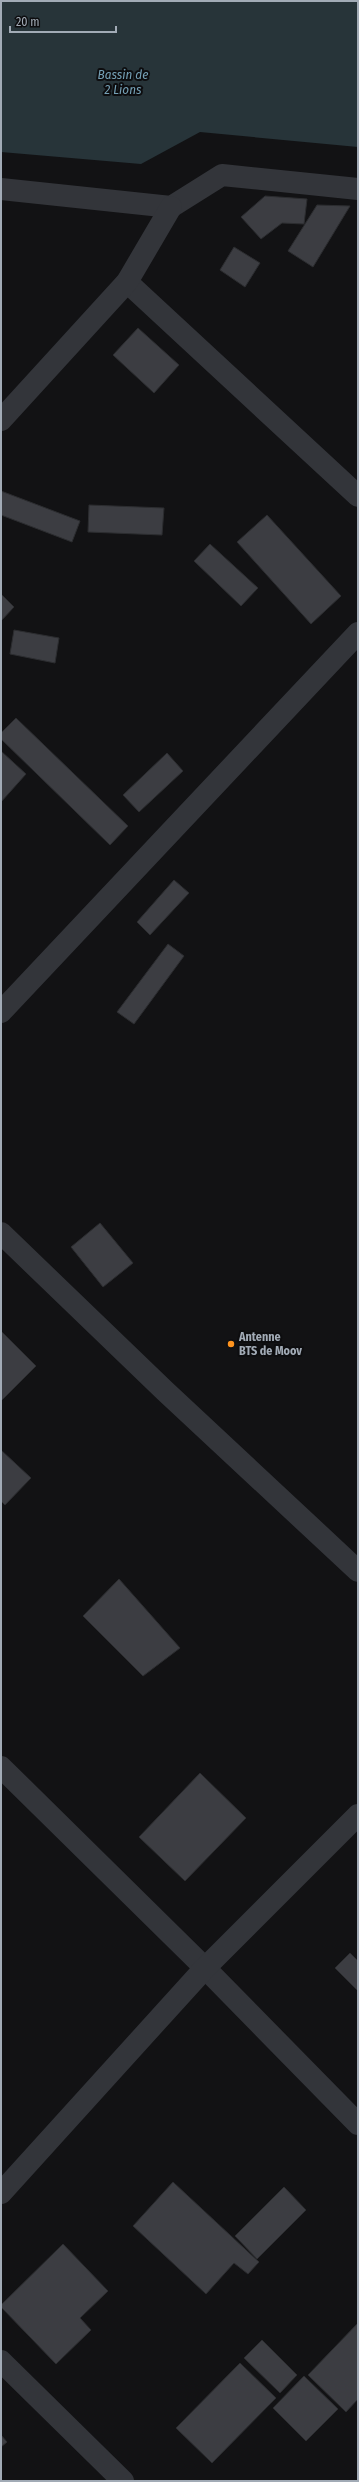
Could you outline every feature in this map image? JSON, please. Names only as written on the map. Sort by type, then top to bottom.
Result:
[{"type":"street","points":[[1,420],[127,282],[171,207],[222,175],[358,189]]},
{"type":"street","points":[[1,189],[171,207]]},
{"type":"street","points":[[127,282],[358,496]]},
{"type":"street","points":[[1,1012],[358,633]]},
{"type":"street","points":[[1,1233],[165,1391],[358,1571]]},
{"type":"street","points":[[1,1767],[204,1968],[358,2124]]},
{"type":"street","points":[[1,2193],[204,1968],[358,1815]]},
{"type":"street","points":[[1,2362],[123,2481]]},
{"type":"water","name":"Bassin de 2 Lions","points":[[1,1],[358,1],[358,147],[200,132],[141,164],[1,152]]},
{"type":"building","points":[[265,196],[307,199],[304,224],[282,223],[261,239],[241,217]]},
{"type":"building","points":[[317,205],[350,206],[313,267],[288,251]]},
{"type":"building","points":[[234,247],[260,263],[245,287],[220,270]]},
{"type":"building","points":[[138,328],[179,365],[154,393],[113,355]]},
{"type":"building","points":[[1,491],[80,521],[72,542],[1,515]]},
{"type":"building","points":[[89,505],[164,508],[162,535],[88,532]]},
{"type":"building","points":[[267,515],[341,596],[311,624],[237,542]]},
{"type":"building","points":[[210,544],[258,588],[241,606],[194,561]]},
{"type":"building","points":[[1,594],[14,607],[1,621]]},
{"type":"building","points":[[14,630],[59,638],[55,663],[10,654]]},
{"type":"building","points":[[16,718],[128,826],[110,845],[1,739],[1,733]]},
{"type":"building","points":[[1,751],[26,774],[1,802]]},
{"type":"building","points":[[167,753],[183,771],[139,812],[123,795]]},
{"type":"building","points":[[174,880],[189,893],[150,935],[137,922]]},
{"type":"building","points":[[168,944],[184,956],[134,1024],[117,1012]]},
{"type":"building","points":[[100,1223],[133,1263],[103,1287],[71,1247]]},
{"type":"building","points":[[1,1331],[36,1366],[1,1401]]},
{"type":"building","points":[[1,1450],[31,1478],[5,1505],[1,1501]]},
{"type":"building","points":[[119,1579],[180,1648],[143,1676],[83,1616]]},
{"type":"building","points":[[200,1773],[246,1818],[185,1881],[139,1837]]},
{"type":"building","points":[[350,1953],[358,1961],[358,1991],[335,1968]]},
{"type":"building","points":[[173,2182],[259,2262],[248,2274],[234,2263],[206,2294],[133,2226]]},
{"type":"building","points":[[284,2187],[306,2210],[257,2259],[235,2236]]},
{"type":"building","points":[[63,2244],[108,2291],[80,2318],[91,2330],[56,2364],[1,2307],[1,2305]]},
{"type":"building","points":[[358,2323],[358,2399],[346,2412],[308,2375]]},
{"type":"building","points":[[262,2340],[297,2375],[280,2393],[244,2358]]},
{"type":"building","points":[[240,2363],[276,2398],[212,2463],[176,2428]]},
{"type":"building","points":[[304,2376],[338,2409],[306,2441],[273,2408]]},
{"type":"building","points":[[1,2435],[7,2442],[1,2447]]},
{"type":"place","name":"Antenne BTS de Moov","points":[[231,1344]]}]
